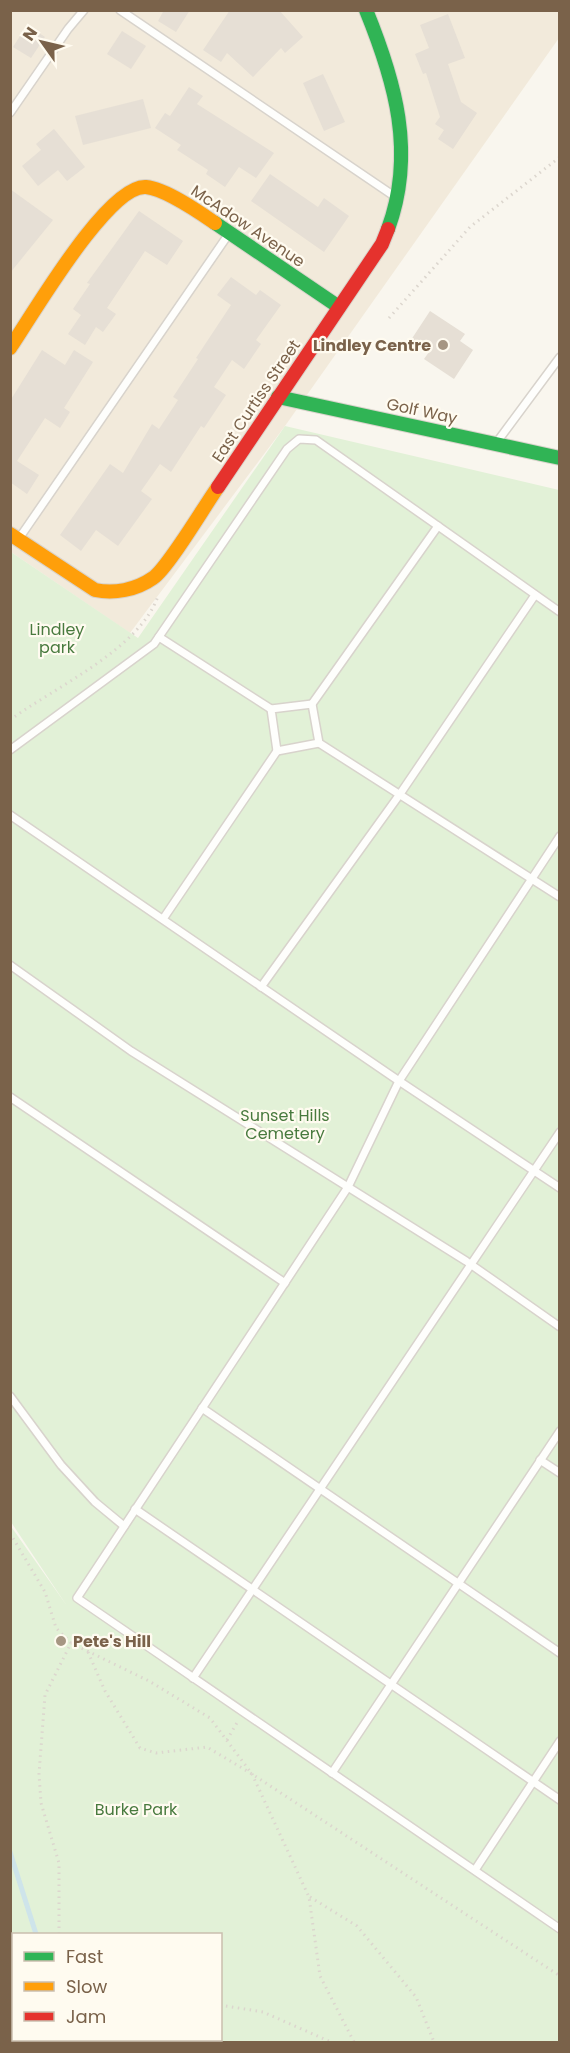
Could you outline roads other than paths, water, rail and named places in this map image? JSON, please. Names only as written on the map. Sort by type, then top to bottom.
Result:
[{"type":"street","name":"East Curtiss Street","points":[[15,536],[95,590],[109,593],[153,578],[177,547],[382,244],[398,199],[402,167],[400,114],[394,82],[366,10]]},
{"type":"street","name":"McAdow Avenue","points":[[10,348],[99,217],[117,198],[146,187],[164,192],[184,202],[339,307]]},
{"type":"street","name":"Golf Way","points":[[278,397],[560,458]]},
{"type":"lane","points":[[10,113],[68,29],[84,10]]},
{"type":"lane","points":[[120,10],[398,199]]},
{"type":"lane","points":[[15,536],[229,232]]},
{"type":"lane","points":[[496,444],[560,357]]},
{"type":"lane","points":[[10,750],[154,644],[287,449],[299,439],[316,440],[560,612]]},
{"type":"lane","points":[[319,743],[312,704],[438,526]]},
{"type":"lane","points":[[261,987],[400,794],[535,595]]},
{"type":"lane","points":[[159,637],[271,709],[312,704]]},
{"type":"lane","points":[[163,919],[277,751],[271,709]]},
{"type":"lane","points":[[277,751],[319,743],[560,897]]},
{"type":"lane","points":[[10,815],[399,1082],[560,1188]]},
{"type":"lane","points":[[560,836],[399,1082],[348,1187],[77,1598],[560,1929]]},
{"type":"lane","points":[[10,965],[131,1050],[470,1264],[560,1327]]},
{"type":"lane","points":[[10,1096],[285,1283]]},
{"type":"lane","points":[[193,1678],[560,1132]]},
{"type":"lane","points":[[10,1396],[61,1465],[95,1502],[124,1526]]},
{"type":"lane","points":[[202,1408],[560,1653]]},
{"type":"lane","points":[[332,1773],[560,1431]]},
{"type":"lane","points":[[540,1460],[560,1473]]},
{"type":"lane","points":[[135,1509],[560,1800]]},
{"type":"lane","points":[[475,1870],[560,1741]]},
{"type":"waterway","points":[[10,1852],[36,1933]]},
{"type":"place","name":"Lindley Centre","points":[[443,345]]},
{"type":"place","name":"Pete's Hill","points":[[61,1641]]},
{"type":"park label","name":"Lindley park","points":[[57,638]]},
{"type":"park label","name":"Sunset Hills Cemetery","points":[[285,1124]]},
{"type":"park label","name":"Burke Park","points":[[136,1809]]}]
